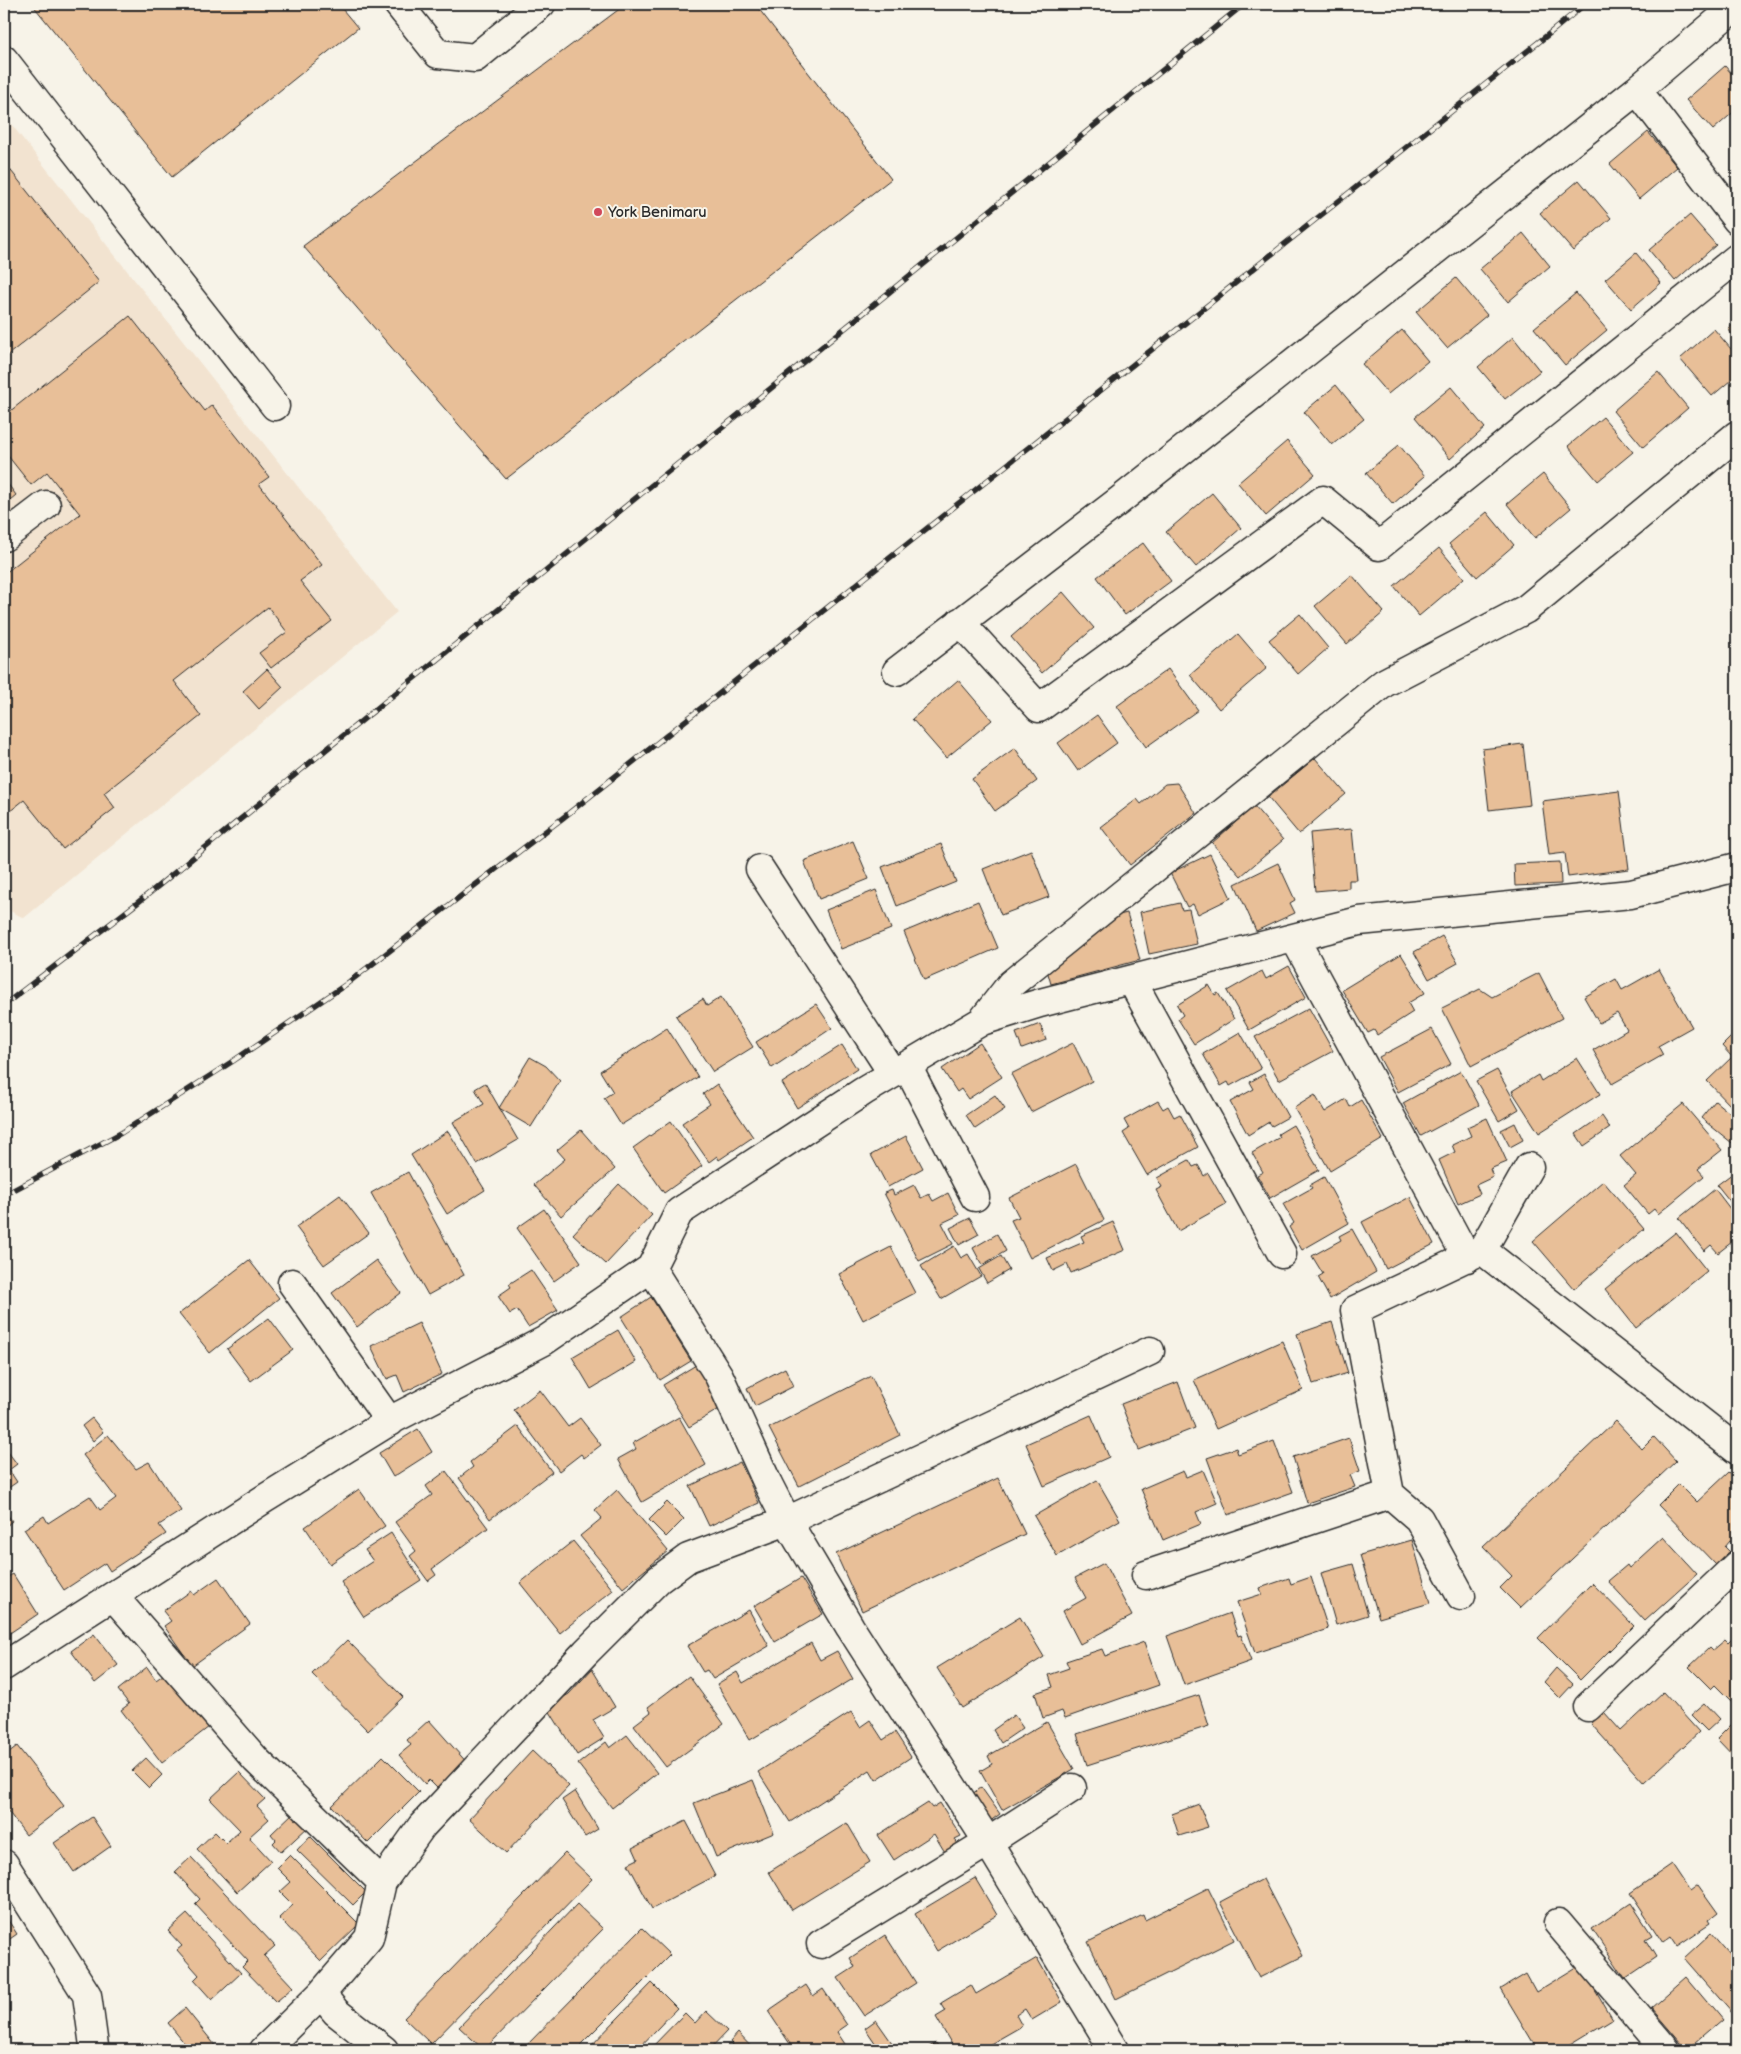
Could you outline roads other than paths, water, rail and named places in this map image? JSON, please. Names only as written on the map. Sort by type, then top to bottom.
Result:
[{"type":"street","points":[[398,4],[438,54],[475,58],[541,4]]},
{"type":"street","points":[[897,671],[1120,500],[1637,90],[1737,6]]},
{"type":"street","points":[[4,60],[275,406]]},
{"type":"street","points":[[1637,90],[1737,220]]},
{"type":"street","points":[[960,622],[1040,708],[1323,500],[1379,546],[1737,258]]},
{"type":"street","points":[[982,1021],[1011,984],[1384,682],[1526,609],[1737,435]]},
{"type":"street","points":[[4,537],[46,505]]},
{"type":"street","points":[[4,1666],[390,1422],[544,1341],[651,1268],[679,1212],[900,1070],[982,1021],[1040,1003],[1132,981],[1359,921],[1631,894],[1737,867]]},
{"type":"street","points":[[760,869],[900,1070],[975,1197]]},
{"type":"street","points":[[1295,939],[1474,1254],[1737,1450]]},
{"type":"street","points":[[1132,981],[1282,1254]]},
{"type":"street","points":[[1461,1596],[1419,1519],[1390,1494],[1355,1310],[1474,1254],[1529,1167]]},
{"type":"street","points":[[651,1268],[718,1376],[787,1521],[850,1627],[988,1842],[1114,2050]]},
{"type":"street","points":[[292,1283],[390,1422]]},
{"type":"street","points":[[264,2050],[321,1994],[369,1938],[382,1882],[422,1826],[586,1652],[658,1580],[688,1558],[787,1521],[1150,1351]]},
{"type":"street","points":[[1146,1576],[1390,1494]]},
{"type":"street","points":[[1588,1707],[1737,1564]]},
{"type":"street","points":[[113,1596],[256,1760],[382,1882]]},
{"type":"street","points":[[821,1944],[988,1842],[1072,1788]]},
{"type":"street","points":[[4,1864],[87,1995],[93,2050]]},
{"type":"street","points":[[1558,1922],[1666,2050]]},
{"type":"street","points":[[321,1994],[336,2012],[384,2050]]},
{"type":"railway","points":[[4,1005],[136,904],[1244,4]]},
{"type":"railway","points":[[4,1195],[121,1133],[233,1061],[345,985],[564,817],[1585,4]]},
{"type":"place","name":"York Benimaru","points":[[598,212]]}]
